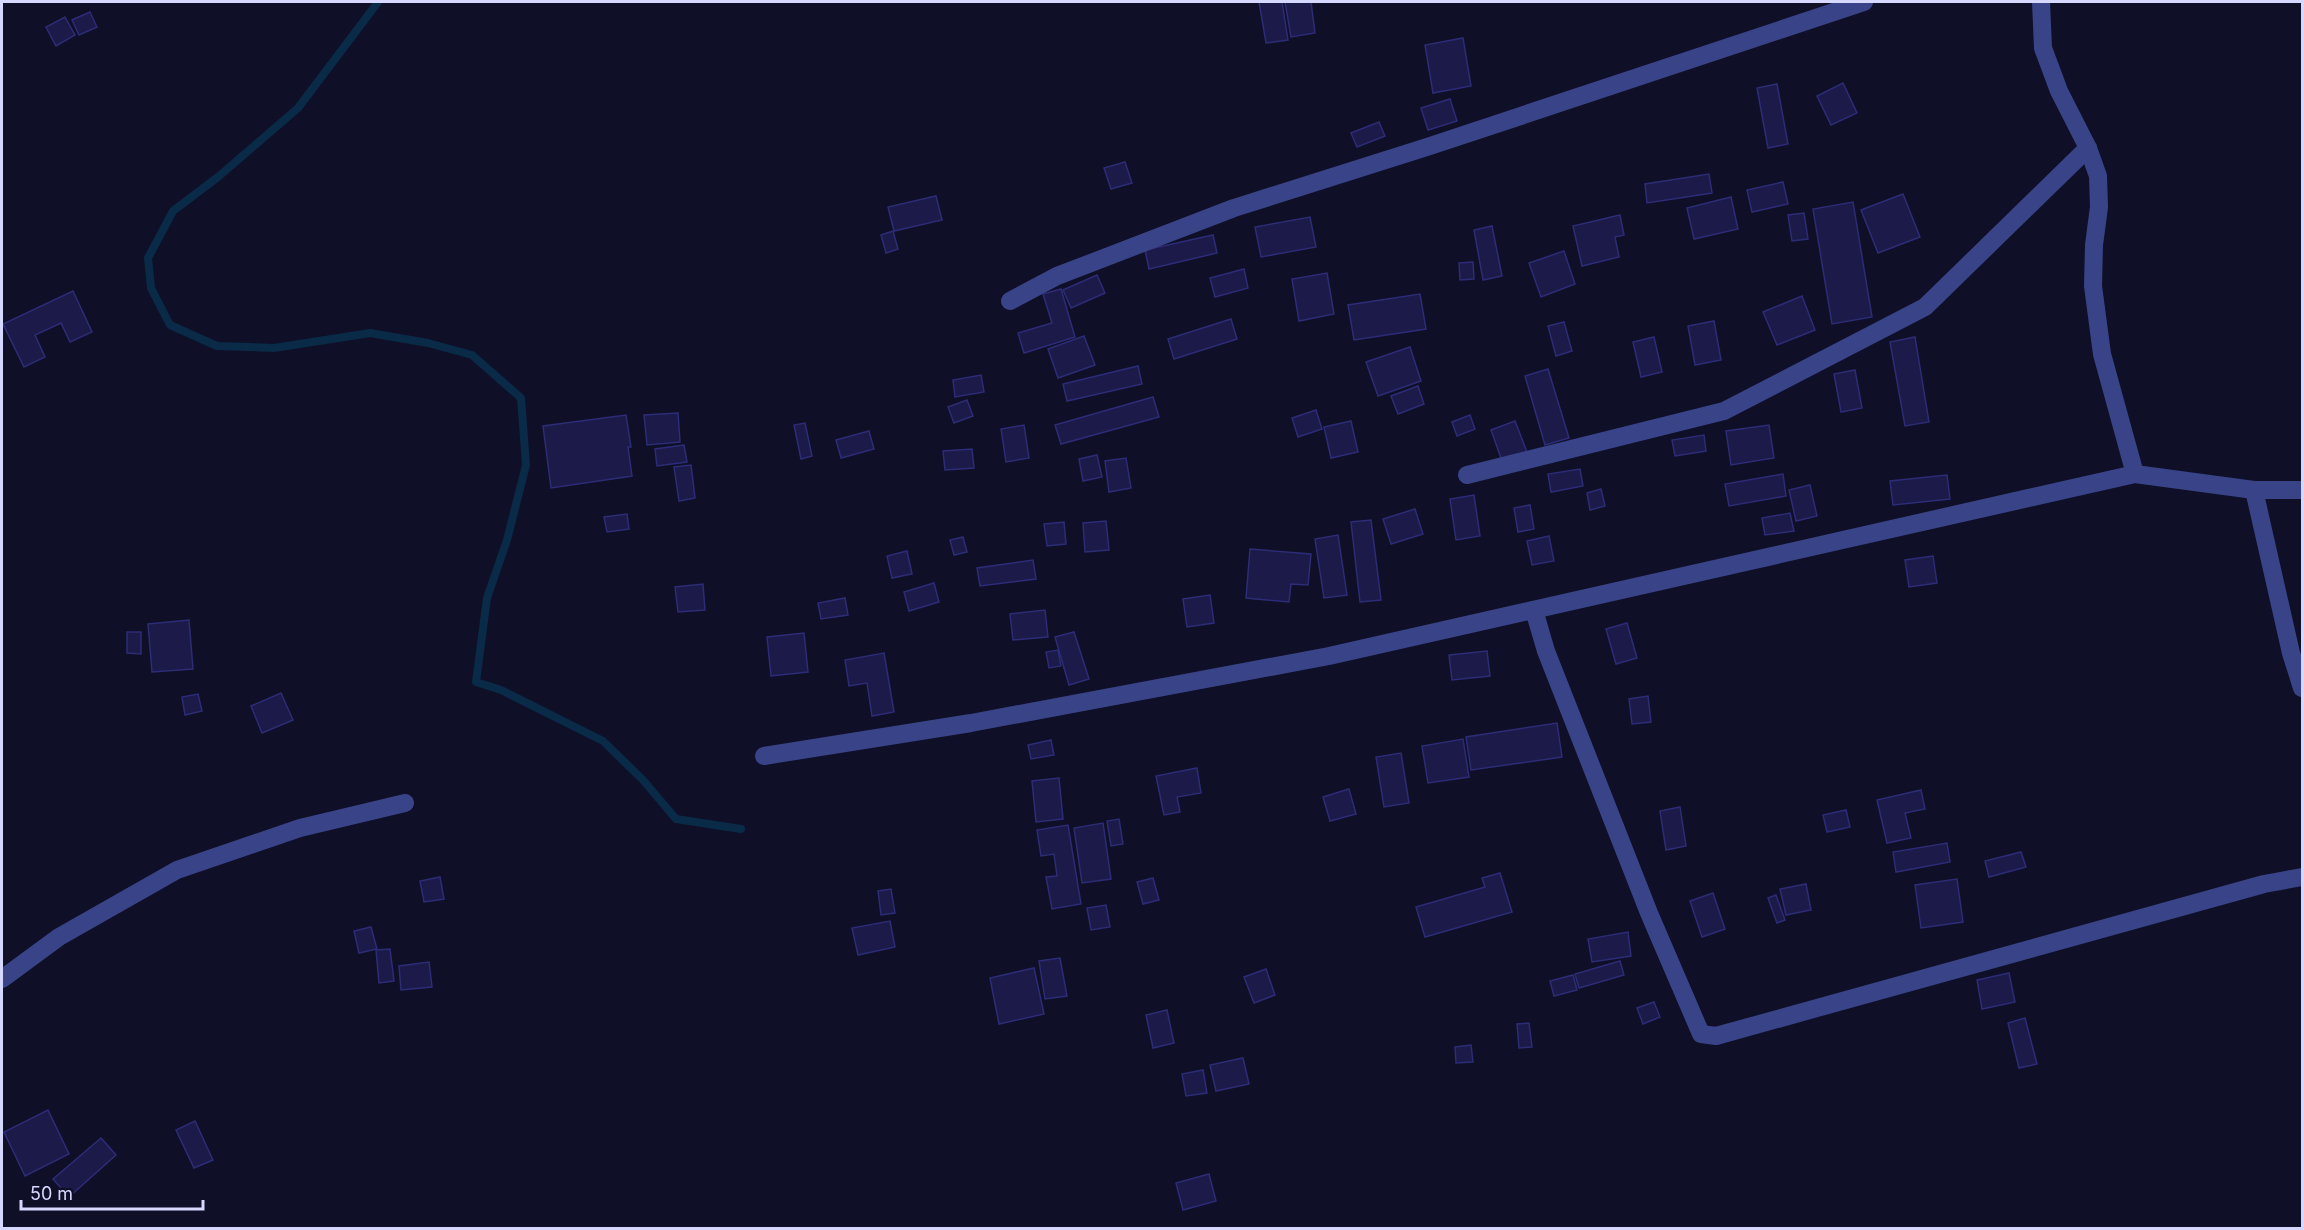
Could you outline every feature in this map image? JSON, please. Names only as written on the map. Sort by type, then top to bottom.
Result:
[{"type":"street","points":[[1010,301],[1057,276],[1234,208],[1427,147],[1864,2]]},
{"type":"street","points":[[2041,2],[2043,48],[2059,91],[2088,148],[2098,176],[2099,207],[2094,245],[2093,286],[2102,354],[2135,474]]},
{"type":"street","points":[[1467,475],[1724,411],[1915,313],[1925,307],[2088,148]]},
{"type":"street","points":[[764,756],[971,723],[1329,656],[2135,474],[2254,490],[2302,490]]},
{"type":"street","points":[[2254,490],[2291,653],[2302,688]]},
{"type":"street","points":[[1534,610],[1546,651],[1649,913],[1701,1034],[1716,1036],[2264,884],[2302,877]]},
{"type":"street","points":[[2,979],[60,937],[177,870],[300,828],[405,803]]},
{"type":"building","points":[[1259,2],[1282,2],[1288,40],[1266,43]]},
{"type":"building","points":[[1285,2],[1311,2],[1315,33],[1291,37]]},
{"type":"building","points":[[90,12],[97,27],[79,35],[72,20]]},
{"type":"building","points":[[65,17],[75,35],[56,46],[46,27]]},
{"type":"building","points":[[1463,38],[1471,86],[1433,93],[1425,45]]},
{"type":"building","points":[[1843,83],[1857,113],[1831,125],[1817,96]]},
{"type":"building","points":[[1777,84],[1788,144],[1768,148],[1757,88]]},
{"type":"building","points":[[1450,99],[1457,121],[1428,130],[1421,108]]},
{"type":"building","points":[[1379,122],[1385,136],[1357,147],[1351,133]]},
{"type":"building","points":[[1125,162],[1132,183],[1111,189],[1104,168]]},
{"type":"building","points":[[1709,174],[1712,193],[1647,203],[1645,184]]},
{"type":"building","points":[[1783,182],[1788,204],[1752,212],[1747,190]]},
{"type":"building","points":[[1903,194],[1920,237],[1878,253],[1861,210]]},
{"type":"building","points":[[936,196],[942,220],[894,231],[888,207]]},
{"type":"building","points":[[1731,197],[1738,229],[1694,239],[1687,208]]},
{"type":"building","points":[[1853,202],[1872,317],[1832,324],[1813,209]]},
{"type":"building","points":[[1804,213],[1808,239],[1792,241],[1788,215]]},
{"type":"building","points":[[1620,215],[1624,235],[1615,237],[1619,257],[1582,266],[1573,226]]},
{"type":"building","points":[[1310,217],[1316,247],[1261,257],[1255,227]]},
{"type":"building","points":[[1492,226],[1502,276],[1483,280],[1474,230]]},
{"type":"building","points":[[893,231],[898,249],[886,253],[881,235]]},
{"type":"building","points":[[1213,235],[1217,253],[1149,269],[1145,250]]},
{"type":"building","points":[[1564,251],[1575,284],[1541,297],[1529,263]]},
{"type":"building","points":[[1473,262],[1474,279],[1460,280],[1459,263]]},
{"type":"building","points":[[1244,269],[1248,288],[1215,297],[1210,278]]},
{"type":"building","points":[[1327,273],[1334,314],[1299,321],[1292,279]]},
{"type":"building","points":[[1097,275],[1105,293],[1071,308],[1063,290]]},
{"type":"building","points":[[1061,289],[1075,337],[1024,353],[1018,333],[1052,323],[1043,294]]},
{"type":"building","points":[[73,291],[92,332],[70,342],[61,323],[35,335],[45,357],[24,367],[3,324]]},
{"type":"building","points":[[1420,294],[1426,329],[1354,340],[1348,305]]},
{"type":"building","points":[[1802,296],[1815,330],[1777,345],[1763,312]]},
{"type":"building","points":[[1231,319],[1237,339],[1174,359],[1168,339]]},
{"type":"building","points":[[1714,321],[1721,360],[1695,365],[1688,326]]},
{"type":"building","points":[[1564,322],[1572,351],[1556,356],[1548,326]]},
{"type":"building","points":[[1084,336],[1095,365],[1058,378],[1048,349]]},
{"type":"building","points":[[1654,337],[1662,372],[1641,377],[1633,342]]},
{"type":"building","points":[[1915,337],[1929,422],[1905,426],[1890,342]]},
{"type":"building","points":[[1410,347],[1421,381],[1378,396],[1366,362]]},
{"type":"building","points":[[1138,366],[1142,384],[1067,401],[1063,384]]},
{"type":"building","points":[[1548,369],[1569,438],[1545,445],[1525,376]]},
{"type":"building","points":[[1855,370],[1862,408],[1841,412],[1834,374]]},
{"type":"building","points":[[981,375],[984,392],[955,397],[953,380]]},
{"type":"building","points":[[1418,386],[1424,404],[1398,414],[1391,396]]},
{"type":"building","points":[[1153,397],[1159,417],[1061,444],[1055,425]]},
{"type":"building","points":[[967,400],[973,416],[954,423],[948,407]]},
{"type":"building","points":[[1316,410],[1322,429],[1298,437],[1292,418]]},
{"type":"building","points":[[678,413],[680,442],[647,445],[644,415]]},
{"type":"building","points":[[626,415],[631,447],[628,447],[632,476],[551,488],[543,426]]},
{"type":"building","points":[[1470,415],[1475,429],[1457,436],[1452,422]]},
{"type":"building","points":[[1351,421],[1358,452],[1331,458],[1324,427]]},
{"type":"building","points":[[1515,421],[1527,452],[1502,461],[1491,430]]},
{"type":"building","points":[[805,423],[812,456],[801,459],[794,425]]},
{"type":"building","points":[[1024,425],[1029,458],[1006,462],[1001,429]]},
{"type":"building","points":[[1769,425],[1774,458],[1731,465],[1726,431]]},
{"type":"building","points":[[869,431],[874,449],[841,458],[836,440]]},
{"type":"building","points":[[1704,435],[1706,451],[1675,456],[1672,440]]},
{"type":"building","points":[[684,445],[687,462],[657,466],[655,449]]},
{"type":"building","points":[[972,449],[974,468],[945,470],[943,451]]},
{"type":"building","points":[[1097,455],[1102,477],[1083,481],[1079,459]]},
{"type":"building","points":[[1126,458],[1131,488],[1109,492],[1105,461]]},
{"type":"building","points":[[691,465],[695,498],[679,501],[674,467]]},
{"type":"building","points":[[1580,469],[1583,486],[1551,492],[1548,474]]},
{"type":"building","points":[[1783,474],[1786,496],[1729,506],[1725,484]]},
{"type":"building","points":[[1947,475],[1950,499],[1893,505],[1890,481]]},
{"type":"building","points":[[1810,485],[1817,516],[1796,521],[1789,490]]},
{"type":"building","points":[[1601,489],[1605,506],[1590,510],[1587,493]]},
{"type":"building","points":[[1474,495],[1480,536],[1456,540],[1450,499]]},
{"type":"building","points":[[1530,505],[1534,529],[1518,532],[1514,508]]},
{"type":"building","points":[[1415,509],[1423,534],[1391,544],[1383,519]]},
{"type":"building","points":[[1790,513],[1794,531],[1765,535],[1762,518]]},
{"type":"building","points":[[627,514],[629,529],[607,532],[604,517]]},
{"type":"building","points":[[1371,520],[1381,600],[1360,602],[1351,522]]},
{"type":"building","points":[[1106,521],[1109,550],[1085,552],[1083,523]]},
{"type":"building","points":[[1064,522],[1066,544],[1047,546],[1044,524]]},
{"type":"building","points":[[1338,535],[1347,595],[1324,598],[1315,539]]},
{"type":"building","points":[[1549,536],[1554,561],[1532,565],[1527,541]]},
{"type":"building","points":[[963,537],[967,552],[954,555],[950,540]]},
{"type":"building","points":[[1250,549],[1311,554],[1308,585],[1291,584],[1289,602],[1246,598]]},
{"type":"building","points":[[907,551],[912,574],[892,578],[887,556]]},
{"type":"building","points":[[1933,556],[1937,583],[1909,587],[1905,560]]},
{"type":"building","points":[[1033,560],[1036,579],[980,586],[977,568]]},
{"type":"building","points":[[934,583],[939,602],[909,611],[904,592]]},
{"type":"building","points":[[703,584],[705,610],[678,612],[675,587]]},
{"type":"building","points":[[1210,595],[1214,623],[1187,627],[1183,599]]},
{"type":"building","points":[[845,598],[848,615],[821,619],[818,603]]},
{"type":"building","points":[[1045,610],[1048,637],[1013,640],[1010,614]]},
{"type":"building","points":[[189,620],[193,669],[152,672],[148,624]]},
{"type":"building","points":[[1627,623],[1637,658],[1616,664],[1606,629]]},
{"type":"building","points":[[127,632],[141,632],[141,654],[127,653]]},
{"type":"building","points":[[1074,632],[1089,679],[1069,685],[1055,637]]},
{"type":"building","points":[[804,633],[808,672],[771,676],[767,637]]},
{"type":"building","points":[[1058,650],[1061,666],[1049,668],[1046,652]]},
{"type":"building","points":[[1487,651],[1490,676],[1452,680],[1449,655]]},
{"type":"building","points":[[884,653],[894,712],[872,716],[867,683],[849,686],[845,660]]},
{"type":"building","points":[[281,693],[293,720],[262,733],[251,706]]},
{"type":"building","points":[[198,694],[202,711],[185,715],[182,697]]},
{"type":"building","points":[[1648,696],[1651,722],[1632,724],[1629,699]]},
{"type":"building","points":[[1557,723],[1562,757],[1471,770],[1466,737]]},
{"type":"building","points":[[1463,739],[1469,777],[1428,783],[1422,746]]},
{"type":"building","points":[[1051,740],[1054,755],[1031,759],[1028,745]]},
{"type":"building","points":[[1401,753],[1409,803],[1384,807],[1376,757]]},
{"type":"building","points":[[1197,768],[1201,793],[1177,797],[1180,812],[1164,815],[1156,776]]},
{"type":"building","points":[[1059,778],[1063,819],[1036,822],[1032,781]]},
{"type":"building","points":[[1349,789],[1356,814],[1330,821],[1323,797]]},
{"type":"building","points":[[1921,790],[1925,809],[1905,813],[1911,838],[1887,843],[1877,800]]},
{"type":"building","points":[[1680,807],[1686,846],[1666,850],[1660,811]]},
{"type":"building","points":[[1846,810],[1850,827],[1827,832],[1823,815]]},
{"type":"building","points":[[1119,819],[1123,844],[1111,846],[1107,821]]},
{"type":"building","points":[[1103,823],[1111,879],[1082,883],[1074,828]]},
{"type":"building","points":[[1068,825],[1081,904],[1052,909],[1046,877],[1057,876],[1054,854],[1041,856],[1037,830]]},
{"type":"building","points":[[1947,843],[1950,862],[1896,872],[1893,852]]},
{"type":"building","points":[[2021,852],[2026,867],[1989,877],[1985,861]]},
{"type":"building","points":[[1500,873],[1512,912],[1425,937],[1416,907],[1485,887],[1482,878]]},
{"type":"building","points":[[440,877],[444,899],[424,902],[420,881]]},
{"type":"building","points":[[1153,878],[1159,900],[1143,904],[1137,882]]},
{"type":"building","points":[[1957,879],[1963,922],[1921,928],[1915,885]]},
{"type":"building","points":[[1806,884],[1811,910],[1786,915],[1780,889]]},
{"type":"building","points":[[891,889],[895,913],[881,915],[878,891]]},
{"type":"building","points":[[1713,893],[1725,929],[1702,937],[1690,901]]},
{"type":"building","points":[[1776,895],[1785,920],[1777,923],[1768,898]]},
{"type":"building","points":[[1106,905],[1110,927],[1091,930],[1087,908]]},
{"type":"building","points":[[890,921],[895,947],[858,955],[852,928]]},
{"type":"building","points":[[371,927],[377,949],[359,953],[354,931]]},
{"type":"building","points":[[1628,932],[1631,956],[1592,962],[1588,939]]},
{"type":"building","points":[[390,949],[394,981],[379,983],[376,950]]},
{"type":"building","points":[[1060,958],[1067,996],[1045,999],[1039,961]]},
{"type":"building","points":[[1620,961],[1624,975],[1579,988],[1575,974]]},
{"type":"building","points":[[429,962],[432,987],[401,990],[399,966]]},
{"type":"building","points":[[1034,968],[1044,1014],[999,1024],[990,978]]},
{"type":"building","points":[[1266,969],[1275,995],[1254,1003],[1244,977]]},
{"type":"building","points":[[2009,973],[2015,1002],[1982,1009],[1977,980]]},
{"type":"building","points":[[1573,975],[1577,990],[1554,996],[1550,981]]},
{"type":"building","points":[[1654,1002],[1660,1017],[1643,1024],[1637,1008]]},
{"type":"building","points":[[1167,1010],[1174,1043],[1153,1048],[1146,1015]]},
{"type":"building","points":[[2025,1018],[2037,1064],[2019,1068],[2008,1023]]},
{"type":"building","points":[[1529,1023],[1532,1047],[1519,1048],[1517,1024]]},
{"type":"building","points":[[1471,1045],[1473,1062],[1456,1063],[1455,1047]]},
{"type":"building","points":[[1243,1058],[1249,1084],[1216,1091],[1210,1065]]},
{"type":"building","points":[[1203,1070],[1207,1093],[1186,1096],[1182,1074]]},
{"type":"building","points":[[48,1110],[69,1154],[25,1176],[4,1132]]},
{"type":"building","points":[[195,1121],[213,1160],[194,1168],[176,1130]]},
{"type":"building","points":[[101,1138],[116,1155],[69,1197],[53,1179]]},
{"type":"building","points":[[1209,1174],[1216,1201],[1183,1210],[1176,1183]]},
{"type":"waterway","points":[[378,2],[298,108],[218,177],[173,211],[148,258],[151,288],[170,325],[217,346],[274,348],[370,333],[428,343],[472,355],[521,398],[526,465],[507,540],[487,598],[476,682],[501,690],[603,741],[643,780],[676,819],[741,829]]}]
